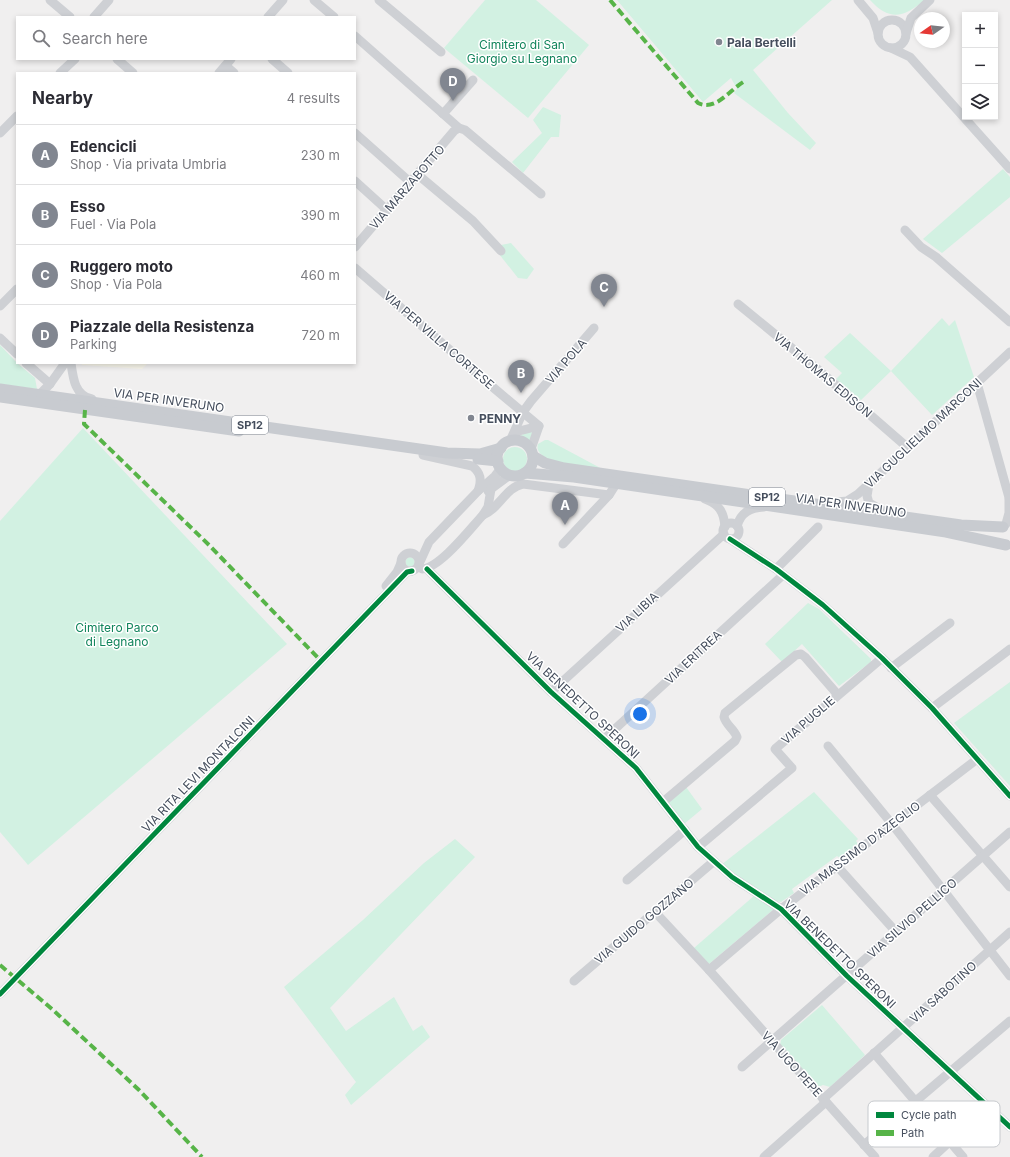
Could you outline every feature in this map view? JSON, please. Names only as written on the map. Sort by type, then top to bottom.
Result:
[{"type":"main road","name":"VIA PER INVERUNO","points":[[0,389],[447,452],[480,454],[500,448]]},
{"type":"main road","name":"VIA PER INVERUNO","points":[[0,397],[163,421],[423,455],[490,459],[499,465]]},
{"type":"main road","points":[[513,437],[522,441],[532,452],[532,466],[525,473],[520,475],[510,475],[499,465],[500,448],[513,437]]},
{"type":"main road","name":"VIA PER INVERUNO","points":[[532,452],[545,463],[564,468],[973,526],[1006,524]]},
{"type":"main road","name":"VIA PER INVERUNO","points":[[525,473],[574,477],[946,532],[1008,546]]},
{"type":"main road","points":[[1006,524],[1001,535],[1008,546]]},
{"type":"street","points":[[50,0],[69,16]]},
{"type":"street","points":[[95,16],[109,0]]},
{"type":"street","points":[[269,16],[283,0]]},
{"type":"street","points":[[314,0],[333,16]]},
{"type":"street","points":[[379,0],[441,52]]},
{"type":"street","points":[[858,0],[873,18],[880,41],[887,47],[910,57]]},
{"type":"street","points":[[916,12],[930,0]]},
{"type":"street","points":[[869,12],[875,16],[902,24],[906,35]]},
{"type":"street","points":[[878,32],[881,24],[914,13]]},
{"type":"street","points":[[914,14],[911,18],[905,44],[910,57],[1010,169]]},
{"type":"street","points":[[892,48],[900,45],[906,35]]},
{"type":"street","points":[[356,37],[459,128],[465,130],[541,194]]},
{"type":"street","points":[[61,72],[74,60]]},
{"type":"street","points":[[118,60],[131,72]]},
{"type":"street","points":[[273,60],[287,72]]},
{"type":"street","points":[[220,72],[229,62],[234,72]]},
{"type":"street","points":[[443,114],[473,80]]},
{"type":"street","points":[[0,133],[16,117]]},
{"type":"street","name":"VIA MARZABOTTO","points":[[356,246],[454,131],[459,128]]},
{"type":"street","points":[[356,134],[410,182]]},
{"type":"street","points":[[418,174],[473,221],[501,251]]},
{"type":"street","points":[[356,182],[387,210]]},
{"type":"street","points":[[904,230],[921,247],[936,257],[1010,322]]},
{"type":"street","name":"VIA PER VILLA CORTESE","points":[[356,269],[539,426]]},
{"type":"street","points":[[0,306],[16,290]]},
{"type":"street","name":"VIA THOMAS EDISON","points":[[738,304],[815,367],[907,446]]},
{"type":"street","name":"VIA POLA","points":[[523,412],[594,328]]},
{"type":"street","points":[[0,338],[16,353]]},
{"type":"street","name":"VIA GUGLIELMO MARCONI","points":[[806,502],[836,503],[847,501],[858,494],[907,446],[1010,352]]},
{"type":"street","points":[[27,364],[50,384]]},
{"type":"street","points":[[39,395],[50,384],[64,364]]},
{"type":"street","points":[[71,364],[77,389],[82,395],[89,399],[185,413],[197,417]]},
{"type":"street","points":[[977,383],[1009,497],[1009,513],[1006,524]]},
{"type":"street","points":[[513,437],[523,412]]},
{"type":"street","points":[[513,437],[539,426]]},
{"type":"street","points":[[532,452],[539,426]]},
{"type":"street","name":"VIA PER INVERUNO","points":[[423,455],[472,466],[478,470],[480,475],[481,485],[478,491]]},
{"type":"street","name":"VIA RITA LEVI MONTALCINI","points":[[409,553],[429,542],[478,491],[496,476],[499,465]]},
{"type":"street","name":"VIA RITA LEVI MONTALCINI","points":[[459,512],[491,492],[510,475]]},
{"type":"street","points":[[483,515],[494,509],[516,486],[523,484],[608,496]]},
{"type":"street","points":[[564,544],[608,496],[616,484]]},
{"type":"street","points":[[869,484],[867,496],[869,503],[890,514]]},
{"type":"street","points":[[491,492],[497,500],[506,496]]},
{"type":"street","points":[[418,568],[417,556],[409,553],[404,555],[402,563],[406,570],[418,568],[439,561],[483,515],[488,507],[491,492]]},
{"type":"street","points":[[698,496],[713,502],[721,510],[726,533],[748,551],[823,605],[882,658],[932,708],[976,760],[1010,796]]},
{"type":"street","points":[[738,530],[742,515],[747,511],[757,508],[774,507]]},
{"type":"street","points":[[726,533],[731,523],[738,530],[748,551]]},
{"type":"street","name":"VIA ERITREA","points":[[604,739],[779,572],[818,527]]},
{"type":"street","name":"VIA LIBIA","points":[[551,692],[726,533],[735,538],[738,530]]},
{"type":"street","name":"VIA RITA LEVI MONTALCINI","points":[[0,994],[402,578],[418,568],[429,542]]},
{"type":"street","name":"VIA RITA LEVI MONTALCINI","points":[[0,987],[334,641],[393,578],[402,563]]},
{"type":"street","name":"VIA BENEDETTO SPERONI","points":[[418,568],[487,629],[551,692],[636,768],[698,847],[732,877],[781,909],[847,976],[949,1072],[982,1101]]},
{"type":"street","points":[[892,668],[950,623]]},
{"type":"street","points":[[932,708],[1010,649]]},
{"type":"street","points":[[663,802],[737,738],[736,734],[725,720],[725,713],[796,655],[801,654],[806,657],[838,695]]},
{"type":"street","name":"VIA PUGLIE","points":[[698,847],[792,768],[775,749],[882,658]]},
{"type":"street","points":[[828,746],[892,824],[1010,976]]},
{"type":"street","name":"VIA MASSIMO D'AZEGLIO","points":[[709,970],[781,909],[976,760]]},
{"type":"street","points":[[930,795],[1010,887]]},
{"type":"street","points":[[627,880],[685,830]]},
{"type":"street","name":"VIA SILVIO PELLICO","points":[[742,1067],[1010,832]]},
{"type":"street","name":"VIA GUIDO GOZZANO","points":[[574,981],[714,862]]},
{"type":"street","points":[[837,866],[897,932]]},
{"type":"street","name":"VIA UGO PEPE","points":[[655,912],[709,970],[875,1157]]},
{"type":"street","name":"VIA SABOTINO","points":[[764,1157],[874,1053],[903,1029],[1010,932]]},
{"type":"street","points":[[874,1053],[915,1101],[1010,1022]]},
{"type":"street","name":"VIA BENEDETTO SPERONI","points":[[1000,1117],[1010,1127]]},
{"type":"street","points":[[864,1145],[868,1142]]},
{"type":"street","points":[[932,1157],[943,1147]]},
{"type":"street","points":[[954,1147],[963,1157]]},
{"type":"shaded area","points":[[82,364],[147,364],[142,369]]},
{"type":"green space","name":"Cimitero di San Giorgio su Legnano","points":[[485,0],[536,0],[589,45],[528,118],[444,48]]},
{"type":"green space","name":"Pala Bertelli","points":[[617,0],[832,0],[753,70],[788,113],[816,143],[810,150],[734,93],[737,89],[731,78],[703,102]]},
{"type":"green space","points":[[870,0],[925,0],[910,10],[897,15],[884,12]]},
{"type":"green space","points":[[543,107],[561,115],[559,137],[551,137],[523,173],[512,162],[542,133],[533,120]]},
{"type":"green space","points":[[1003,169],[1010,177],[1010,197],[942,253],[923,239]]},
{"type":"green space","points":[[511,243],[534,269],[527,279],[518,278],[499,254],[501,245]]},
{"type":"green space","points":[[942,318],[949,326],[955,320],[974,377],[932,415],[891,371]]},
{"type":"green space","points":[[850,333],[891,371],[861,400],[836,379],[842,373],[824,357]]},
{"type":"green space","points":[[0,345],[16,362],[16,364],[18,364],[35,378],[37,389],[0,384]]},
{"type":"green space","name":"Cimitero Parco di Legnano","points":[[83,428],[287,644],[28,865],[0,832],[0,521]]},
{"type":"green space","points":[[533,429],[530,442],[516,438]]},
{"type":"green space","points":[[548,440],[606,471],[576,467],[553,461],[538,451],[538,444]]},
{"type":"green space","points":[[515,447],[520,448],[526,454],[526,464],[520,470],[515,471],[510,470],[504,464],[503,459],[504,454],[510,448]]},
{"type":"green space","points":[[410,557],[415,562],[410,567],[405,562]]},
{"type":"green space","points":[[808,603],[819,609],[871,659],[871,662],[839,686],[802,644],[782,662],[765,644]]},
{"type":"green space","points":[[1010,682],[1010,786],[954,723]]},
{"type":"green space","points":[[686,787],[702,809],[684,824],[668,803]]},
{"type":"green space","points":[[814,792],[858,839],[856,841],[858,844],[840,858],[837,856],[792,889],[794,893],[781,902],[776,901],[721,865]]},
{"type":"green space","points":[[455,839],[475,857],[330,1008],[346,1031],[394,997],[413,1031],[422,1025],[430,1037],[351,1105],[345,1095],[356,1082],[284,987],[363,920],[424,863]]},
{"type":"green space","points":[[755,895],[774,909],[709,964],[694,948]]},
{"type":"green space","points":[[822,1005],[865,1055],[830,1087],[823,1085],[818,1087],[780,1045],[781,1040]]},
{"type":"marked path","points":[[610,0],[698,103],[705,105],[717,102],[745,81]]},
{"type":"marked path","points":[[85,410],[84,424],[209,545],[321,661]]},
{"type":"marked path","points":[[0,965],[52,1009],[139,1090],[202,1157]]},
{"type":"cycle path","points":[[730,539],[776,569],[823,605],[882,658],[932,708],[1010,796]]},
{"type":"cycle path","points":[[427,569],[551,692],[636,768],[698,847],[732,877],[781,909],[847,976],[982,1101]]},
{"type":"cycle path","points":[[0,994],[407,572],[412,571]]},
{"type":"cycle path","points":[[1000,1118],[1010,1127]]},
{"type":"place","name":"Pala Bertelli","points":[[719,42]]},
{"type":"place","name":"Piazzale della Resistenza","points":[[453,101]]},
{"type":"place","name":"Ruggero moto","points":[[604,307]]},
{"type":"place","name":"Esso","points":[[521,393]]},
{"type":"place","name":"PENNY","points":[[471,418]]},
{"type":"place","name":"Edencicli","points":[[565,525]]}]
